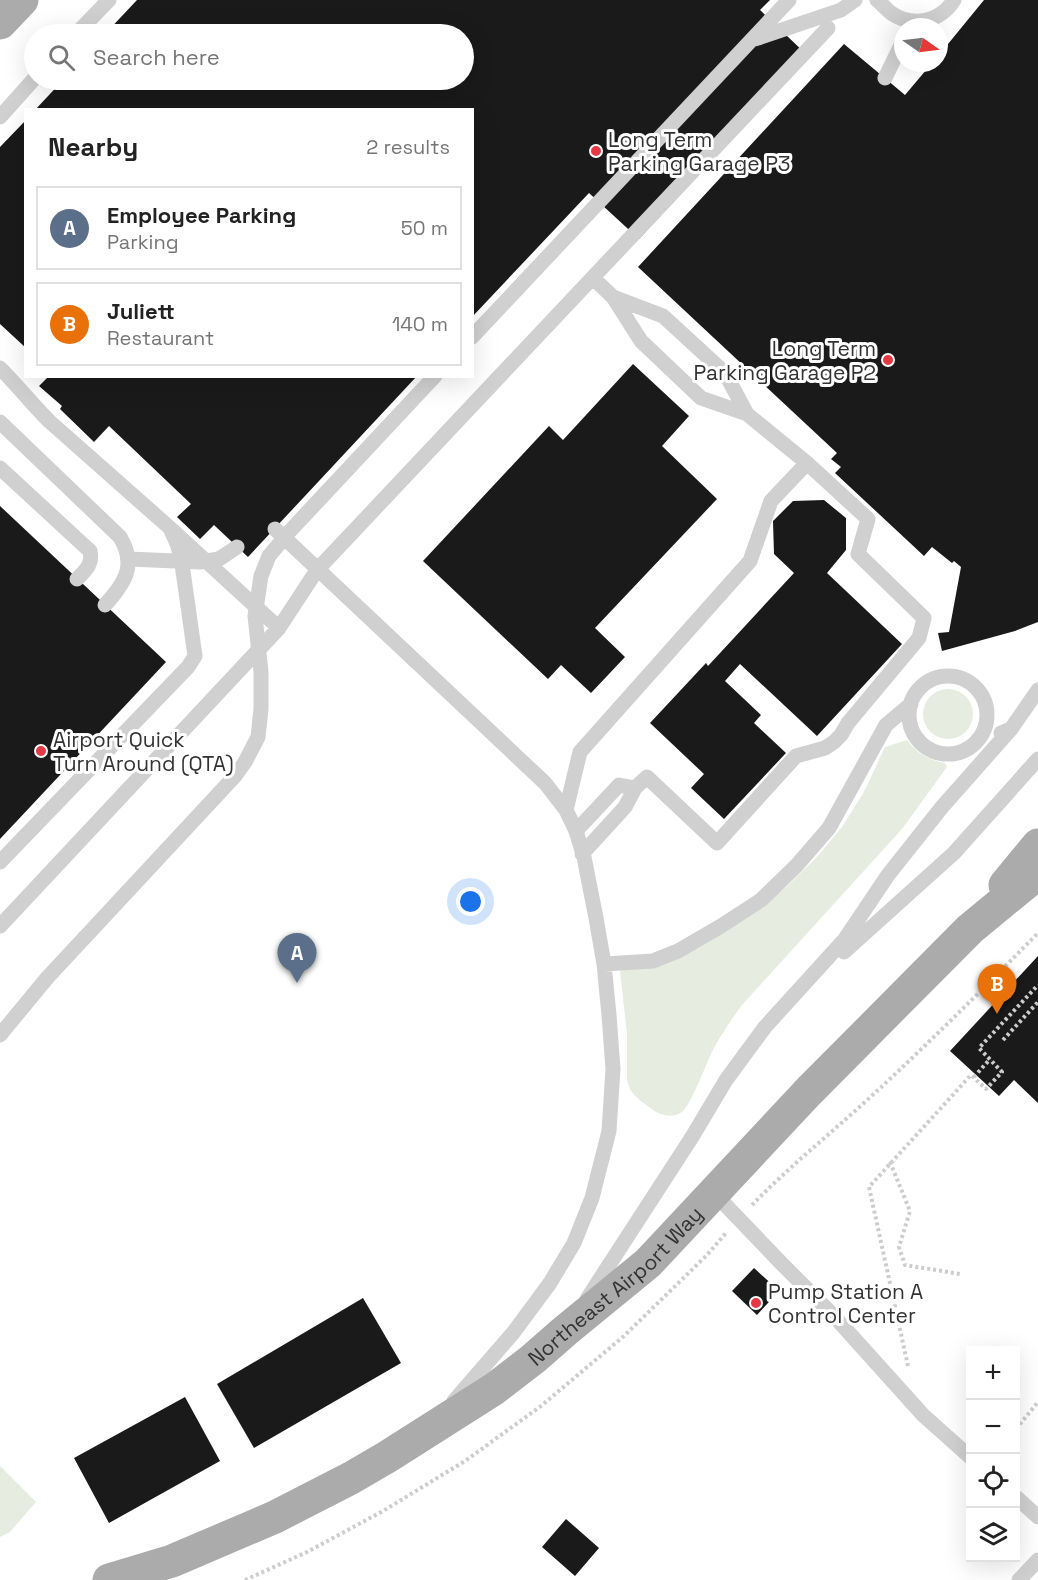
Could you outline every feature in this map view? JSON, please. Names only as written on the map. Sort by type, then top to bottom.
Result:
[{"type":"main road","points":[[0,23],[22,0]]},
{"type":"main road","points":[[970,929],[1038,845]]},
{"type":"main road","name":"Northeast Airport Way","points":[[109,1580],[172,1561],[275,1517],[351,1478],[494,1389],[648,1263],[809,1091],[970,929],[1038,873]]},
{"type":"lane","points":[[86,24],[109,0]]},
{"type":"lane","points":[[474,335],[789,0]]},
{"type":"lane","points":[[752,39],[841,10],[855,0]]},
{"type":"lane","points":[[877,0],[896,16],[917,22],[933,19],[946,11],[954,0]]},
{"type":"lane","points":[[877,0],[899,18]]},
{"type":"lane","points":[[934,18],[948,9],[954,0]]},
{"type":"lane","points":[[0,926],[279,628],[317,570],[828,28]]},
{"type":"lane","points":[[885,78],[894,60]]},
{"type":"lane","points":[[0,117],[25,90]]},
{"type":"lane","points":[[582,854],[625,807],[635,788],[647,777],[717,843],[796,756],[825,748],[841,735],[848,723],[919,638],[924,618],[858,555],[868,519],[807,463],[747,414],[701,398],[641,341],[613,297],[593,278]]},
{"type":"lane","points":[[613,297],[663,316],[725,373],[747,414]]},
{"type":"lane","points":[[0,368],[49,421],[279,628]]},
{"type":"lane","points":[[0,1035],[47,978],[245,762],[258,737],[261,672],[255,616],[261,576],[269,556],[433,378]]},
{"type":"lane","points":[[0,422],[120,537],[126,546],[128,559],[124,580],[105,605]]},
{"type":"lane","points":[[567,810],[580,752],[750,561],[771,501],[807,463]]},
{"type":"lane","points":[[2,475],[90,551],[92,558],[90,565],[77,579]]},
{"type":"lane","points":[[0,862],[188,667],[195,656],[182,564],[178,546],[170,528]]},
{"type":"lane","points":[[275,529],[545,783],[567,810],[582,854],[604,964],[613,1069],[609,1131],[592,1198],[574,1243],[550,1283],[513,1333],[428,1430]]},
{"type":"lane","points":[[128,559],[200,562],[219,559],[237,548]]},
{"type":"lane","points":[[942,807],[977,742],[984,732],[988,720],[987,708],[980,691],[965,679],[941,676],[929,680],[920,688],[910,704],[909,722],[913,734],[931,751],[943,755],[956,754],[967,750],[977,742],[1011,729]]},
{"type":"lane","points":[[565,1331],[692,1137],[726,1080],[765,1027],[846,939],[888,875],[942,807],[1011,729],[1038,690]]},
{"type":"lane","points":[[604,964],[653,960],[678,951],[761,900],[797,865],[829,828],[886,725],[910,704]]},
{"type":"lane","points":[[792,998],[954,853],[1038,759]]},
{"type":"lane","points":[[576,831],[619,785],[635,788]]},
{"type":"lane","points":[[714,1193],[833,1316],[923,1415],[967,1454]]},
{"type":"lane","points":[[1020,1501],[1038,1517]]},
{"type":"lane","points":[[1019,1580],[1038,1560]]},
{"type":"path","points":[[910,1375],[869,1187],[971,1075],[986,1089],[1002,1072],[979,1048],[1038,985]]},
{"type":"path","points":[[1003,1040],[1038,1002]]},
{"type":"path","points":[[974,1077],[990,1059]]},
{"type":"path","points":[[890,1162],[910,1211],[899,1246],[905,1265],[960,1274]]},
{"type":"path","points":[[1020,1424],[1038,1402]]},
{"type":"shaded area","points":[[948,689],[957,691],[968,700],[973,714],[971,723],[962,734],[948,739],[939,737],[928,728],[923,714],[925,705],[934,694]]},
{"type":"shaded area","points":[[907,740],[924,756],[945,763],[947,767],[902,829],[742,1005],[717,1042],[691,1099],[683,1111],[670,1116],[653,1110],[635,1095],[628,1084],[627,1034],[620,971],[661,962],[754,912],[786,887],[815,859],[842,827],[864,792],[885,747]]},
{"type":"shaded area","points":[[0,1466],[36,1502],[10,1532],[0,1537]]},
{"type":"building","name":"Long Term Parking Garage P3","points":[[137,0],[770,0],[760,10],[808,56],[639,239],[589,193],[474,315],[474,108],[37,108],[54,90],[474,90],[474,24],[114,24]]},
{"type":"building","name":"Long Term Parking Garage P2","points":[[984,0],[1038,0],[1038,622],[1015,631],[942,651],[938,633],[949,632],[961,567],[954,561],[952,563],[932,547],[924,556],[835,473],[841,467],[831,459],[837,453],[638,267],[844,44],[905,95],[924,72],[948,72],[948,44]]},
{"type":"building","points":[[24,122],[24,346],[0,324],[0,147]]},
{"type":"building","points":[[633,364],[689,416],[662,446],[717,499],[595,628],[625,657],[591,693],[561,665],[548,679],[423,561],[549,426],[563,440]]},
{"type":"building","points":[[47,378],[415,378],[248,557],[214,525],[200,539],[177,517],[191,504],[109,426],[94,442],[60,409],[62,406],[39,386]]},
{"type":"building","points":[[824,500],[846,518],[846,550],[827,573],[902,644],[817,736],[740,664],[725,681],[761,715],[754,723],[786,753],[724,819],[691,788],[704,774],[650,723],[706,663],[708,666],[794,573],[774,554],[773,521],[793,501]]},
{"type":"building","name":"Airport Quick Turn Around (QTA)","points":[[0,506],[166,662],[0,839]]},
{"type":"building","points":[[1038,956],[1038,1103],[1014,1080],[999,1096],[950,1051]]},
{"type":"building","name":"Pump Station A Control Center","points":[[754,1268],[779,1291],[757,1315],[732,1291]]},
{"type":"building","points":[[363,1298],[401,1363],[254,1448],[217,1384]]},
{"type":"building","points":[[185,1397],[220,1461],[109,1523],[74,1458]]},
{"type":"building","points":[[566,1519],[599,1548],[575,1576],[542,1547]]},
{"type":"place","name":"Long Term Parking Garage P3","points":[[596,151]]},
{"type":"place","name":"Long Term Parking Garage P2","points":[[888,360]]},
{"type":"place","name":"Airport Quick Turn Around (QTA)","points":[[41,751]]},
{"type":"place","name":"Employee Parking","points":[[297,983]]},
{"type":"place","name":"Juliett","points":[[997,1014]]},
{"type":"place","name":"Pump Station A Control Center","points":[[756,1303]]}]
